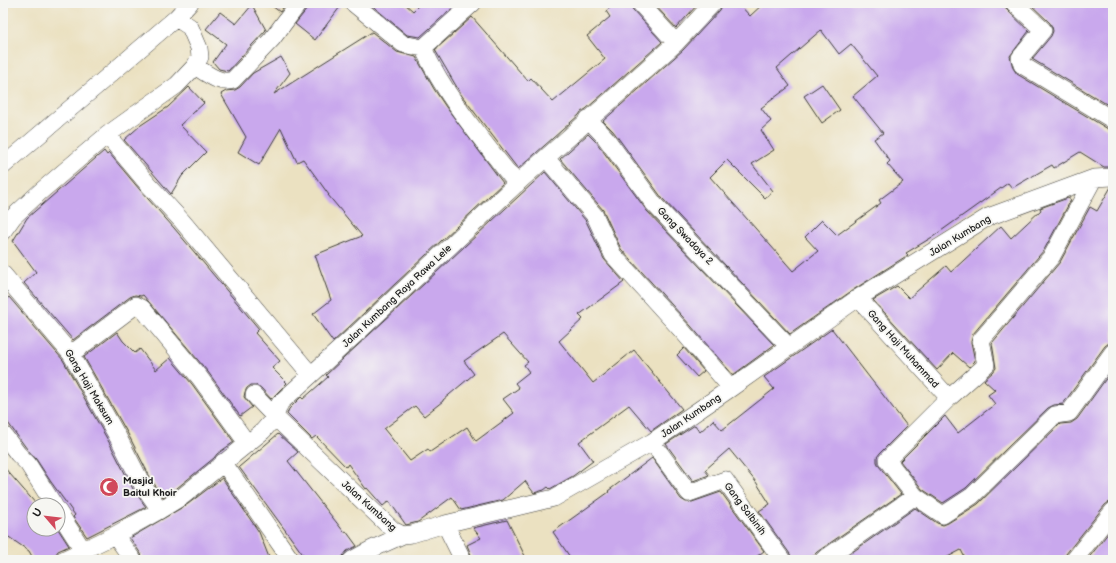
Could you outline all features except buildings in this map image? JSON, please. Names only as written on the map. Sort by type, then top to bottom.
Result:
[{"type":"street","points":[[3,166],[176,18],[190,3]]},
{"type":"street","points":[[195,66],[218,80],[228,82],[233,80],[272,39],[299,3]]},
{"type":"street","points":[[353,3],[403,44],[423,48]]},
{"type":"street","points":[[423,48],[473,3]]},
{"type":"street","points":[[640,3],[676,43]]},
{"type":"street","name":"Jalan Kumbang Raya Rawa Lele","points":[[73,557],[183,496],[263,431],[275,417],[280,403],[588,119],[676,43],[713,3]]},
{"type":"street","points":[[1014,3],[1043,30],[1020,58],[1022,65],[1113,120]]},
{"type":"street","points":[[3,231],[13,217],[40,192],[107,135],[177,85],[195,66],[200,57],[199,48],[190,27],[176,18]]},
{"type":"street","points":[[423,48],[431,65],[454,101],[482,141],[517,184]]},
{"type":"street","name":"Gang Swadaya 2","points":[[588,119],[605,137],[654,204],[789,347]]},
{"type":"street","points":[[107,135],[147,183],[182,221],[311,375]]},
{"type":"street","points":[[546,158],[595,216],[613,255],[684,333],[731,388]]},
{"type":"street","name":"Jalan Kumbang","points":[[254,395],[393,530],[403,535],[554,498],[652,442],[858,298],[988,217],[1094,178],[1113,177]]},
{"type":"street","points":[[1094,178],[1052,256],[981,340],[986,365],[949,398],[887,460],[915,496],[943,515],[972,496],[1055,415],[1069,413],[1113,352]]},
{"type":"street","name":"Gang Haji Maksum","points":[[3,274],[71,354],[119,439],[142,484],[160,510]]},
{"type":"street","name":"Gang Haji Muhammad","points":[[858,298],[949,398]]},
{"type":"street","points":[[71,354],[136,305],[142,308],[200,378],[247,443]]},
{"type":"street","points":[[3,434],[18,454],[28,464],[49,497]]},
{"type":"street","name":"Gang Salbinih","points":[[652,442],[689,493],[725,480],[782,560]]},
{"type":"street","points":[[223,462],[290,560]]},
{"type":"street","points":[[823,560],[915,496]]},
{"type":"street","points":[[1074,560],[1113,511]]},
{"type":"street","points":[[445,524],[463,560]]},
{"type":"street","points":[[115,535],[133,560]]},
{"type":"street","points":[[352,560],[403,535]]},
{"type":"street","points":[[66,536],[73,557]]},
{"type":"place","name":"Masjid Baitul Khoir","points":[[109,487]]}]
